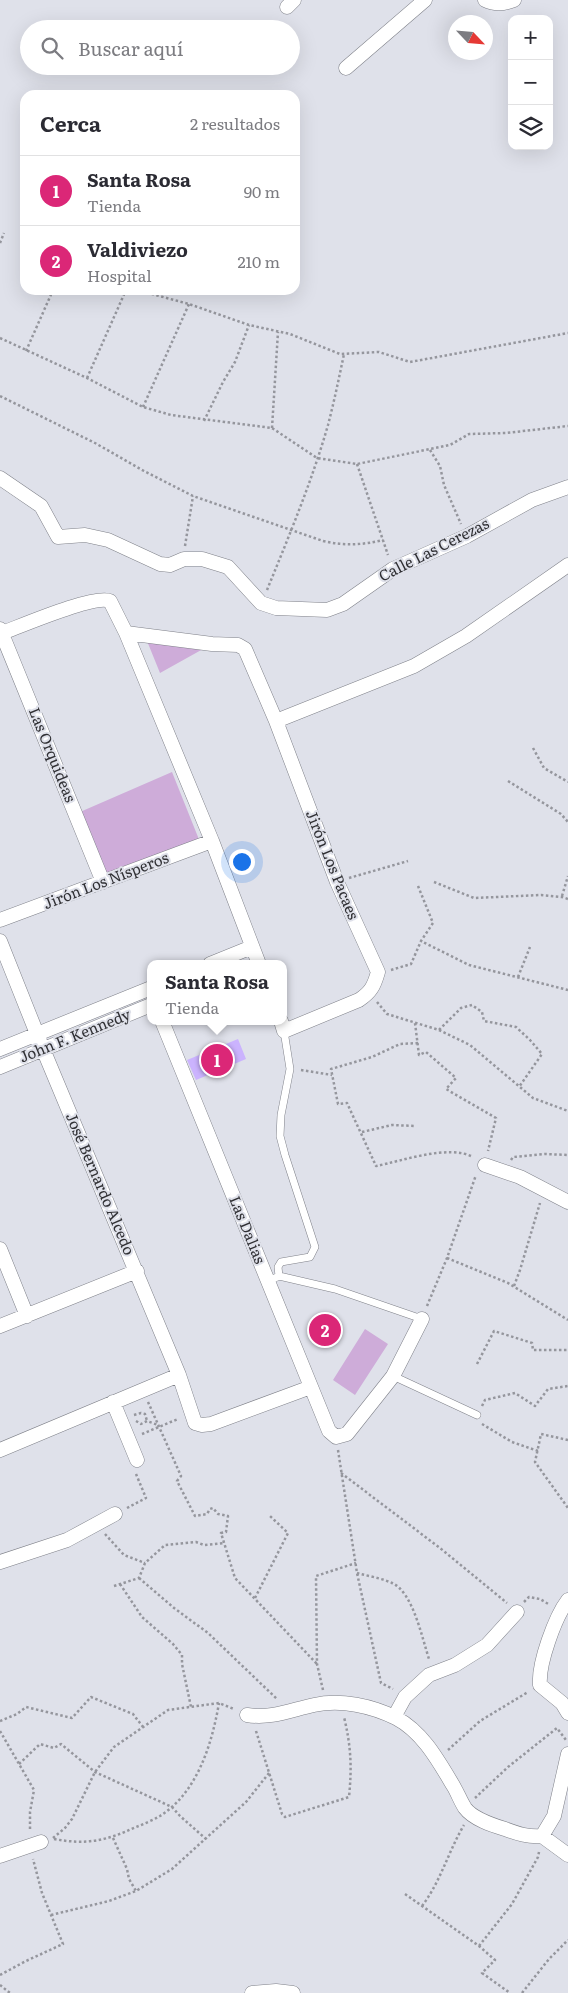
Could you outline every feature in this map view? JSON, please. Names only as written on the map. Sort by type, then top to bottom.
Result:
[{"type":"street","points":[[346,68],[425,0]]},
{"type":"street","points":[[485,0],[493,4],[507,3],[514,0]]},
{"type":"street","points":[[0,478],[41,506],[58,537],[84,535],[108,540],[160,564],[170,565],[184,559],[202,558],[228,567],[261,603]]},
{"type":"street","name":"Calle Las Cerezas","points":[[261,603],[276,608],[306,611],[327,610],[343,604],[393,569],[467,536],[532,500],[568,487]]},
{"type":"street","points":[[276,721],[414,666],[466,636],[568,566]]},
{"type":"street","points":[[1,631],[100,599],[110,602],[126,633],[212,841],[255,960]]},
{"type":"street","name":"Las Orquideas","points":[[1,631],[103,882]]},
{"type":"street","name":"Jirón Los Pacaes","points":[[126,633],[212,644],[238,645],[245,649],[276,721],[337,882],[378,972]]},
{"type":"street","name":"Jirón Los Nísperos","points":[[0,920],[212,841]]},
{"type":"street","name":"José Bernardo Alcedo","points":[[0,940],[42,1049],[137,1271],[179,1375],[195,1423],[202,1425],[211,1424],[311,1387]]},
{"type":"street","points":[[220,960],[252,947]]},
{"type":"street","points":[[287,1024],[359,1000],[370,993],[378,972]]},
{"type":"street","name":"John F. Kennedy","points":[[0,1049],[147,991]]},
{"type":"street","name":"John F. Kennedy","points":[[0,1067],[147,1007]]},
{"type":"street","name":"Las Dalias","points":[[164,1025],[273,1278],[311,1387],[329,1431],[336,1436]]},
{"type":"street","points":[[485,1165],[520,1177],[568,1202]]},
{"type":"street","points":[[0,1250],[27,1316]]},
{"type":"street","points":[[0,1326],[137,1271]]},
{"type":"street","points":[[336,1436],[346,1434],[393,1376],[422,1318]]},
{"type":"street","points":[[0,1450],[179,1375]]},
{"type":"street","points":[[114,1402],[137,1460]]},
{"type":"street","points":[[0,1562],[50,1547],[115,1514]]},
{"type":"street","points":[[564,1605],[551,1634],[539,1676],[540,1685],[562,1703],[568,1713]]},
{"type":"street","points":[[394,1717],[405,1696],[429,1675],[455,1665],[487,1645],[517,1612]]},
{"type":"street","points":[[249,1715],[265,1716],[325,1703],[340,1703],[360,1706],[394,1717],[406,1723],[437,1759],[468,1810],[486,1823],[527,1837],[542,1836],[568,1856]]},
{"type":"street","points":[[542,1836],[554,1816],[568,1754]]},
{"type":"street","points":[[0,1856],[41,1842]]},
{"type":"street","points":[[252,1993],[276,1990],[293,1993]]},
{"type":"lane","points":[[282,1026],[290,1069],[281,1115],[280,1136],[284,1155],[315,1247],[310,1257],[282,1262],[278,1266],[273,1278],[335,1289],[422,1318]]},
{"type":"lane","points":[[393,1376],[478,1415]]},
{"type":"path","points":[[0,243],[4,233]]},
{"type":"path","points":[[26,352],[51,295]]},
{"type":"path","points":[[87,378],[124,295]]},
{"type":"path","points":[[156,295],[189,304],[249,325],[296,336],[344,354],[379,352],[410,362],[568,333]]},
{"type":"path","points":[[143,406],[189,304]]},
{"type":"path","points":[[204,421],[235,362],[249,325]]},
{"type":"path","points":[[272,428],[278,332]]},
{"type":"path","points":[[0,338],[143,406],[171,415],[204,421],[272,428],[317,458],[357,464],[450,445],[470,434],[506,433],[568,426]]},
{"type":"path","points":[[261,603],[292,530],[317,458],[328,424],[344,354]]},
{"type":"path","points":[[0,396],[95,443],[193,496],[338,545],[365,544],[383,540]]},
{"type":"path","points":[[430,450],[440,466],[444,485],[467,536]]},
{"type":"path","points":[[357,464],[393,569]]},
{"type":"path","points":[[184,559],[187,525],[193,496]]},
{"type":"path","points":[[533,748],[544,768],[568,782]]},
{"type":"path","points":[[508,781],[560,814],[568,822]]},
{"type":"path","points":[[337,882],[408,861]]},
{"type":"path","points":[[562,897],[568,876]]},
{"type":"path","points":[[434,882],[474,898],[541,895],[568,899]]},
{"type":"path","points":[[378,972],[411,964],[421,941],[434,923],[418,886]]},
{"type":"path","points":[[421,941],[469,965],[568,990]]},
{"type":"path","points":[[518,977],[530,947]]},
{"type":"path","points":[[370,993],[387,1014],[439,1030],[470,1045],[533,1098],[568,1112]]},
{"type":"path","points":[[439,1030],[461,1008],[472,1005],[482,1012],[484,1021],[516,1027],[542,1054],[519,1087]]},
{"type":"path","points":[[415,1023],[419,1055],[426,1052],[456,1078],[446,1089],[496,1118],[485,1165],[477,1172],[447,1258],[422,1318]]},
{"type":"path","points":[[418,1043],[400,1044],[372,1057],[331,1069],[338,1104],[347,1103],[376,1166],[428,1155],[459,1152],[485,1165]]},
{"type":"path","points":[[290,1069],[332,1075]]},
{"type":"path","points":[[362,1132],[392,1125],[415,1126]]},
{"type":"path","points":[[503,1172],[513,1157],[545,1154],[568,1155]]},
{"type":"path","points":[[513,1286],[520,1270],[544,1189]]},
{"type":"path","points":[[447,1258],[513,1286],[568,1320]]},
{"type":"path","points":[[476,1364],[494,1331],[532,1344],[534,1350],[568,1350]]},
{"type":"path","points":[[538,1450],[512,1442],[475,1420],[485,1400],[515,1393],[535,1406],[548,1389],[568,1386]]},
{"type":"path","points":[[143,1390],[181,1476],[177,1481],[195,1516],[207,1514],[210,1508],[213,1508],[218,1514],[228,1516],[226,1532],[221,1533],[235,1578],[317,1664]]},
{"type":"path","points":[[147,1421],[145,1414],[141,1412],[134,1415],[137,1422],[141,1424],[147,1421],[159,1426]]},
{"type":"path","points":[[135,1437],[184,1416]]},
{"type":"path","points":[[568,1440],[541,1434],[535,1462],[568,1508]]},
{"type":"path","points":[[336,1436],[357,1573],[382,1683],[405,1696]]},
{"type":"path","points":[[115,1514],[146,1498],[133,1466],[137,1460]]},
{"type":"path","points":[[341,1473],[440,1548],[517,1612],[529,1597],[564,1605]]},
{"type":"path","points":[[255,1598],[288,1533],[270,1516]]},
{"type":"path","points":[[97,1524],[124,1555],[145,1563]]},
{"type":"path","points":[[139,1578],[145,1563],[165,1545],[196,1542],[204,1545],[224,1542]]},
{"type":"path","points":[[325,1703],[317,1664],[316,1576],[356,1563]]},
{"type":"path","points":[[357,1573],[393,1583],[404,1592],[414,1612],[434,1674]]},
{"type":"path","points":[[114,1586],[139,1578]]},
{"type":"path","points":[[139,1578],[174,1608],[208,1633],[290,1712]]},
{"type":"path","points":[[120,1584],[142,1617],[182,1654],[182,1664],[191,1707]]},
{"type":"path","points":[[437,1759],[480,1721],[540,1685]]},
{"type":"path","points":[[0,1721],[17,1714],[26,1707],[72,1718],[91,1697],[133,1714],[143,1727]]},
{"type":"path","points":[[220,1703],[214,1734],[203,1761],[192,1782],[172,1807],[160,1815],[113,1838],[93,1842],[41,1842],[65,1828],[72,1819],[95,1772],[114,1747],[168,1710],[220,1703]]},
{"type":"path","points":[[249,1715],[282,1814],[285,1816],[349,1797],[352,1772],[351,1742],[340,1703]]},
{"type":"path","points":[[422,1906],[435,1889],[468,1810],[508,1767],[557,1728],[568,1744]]},
{"type":"path","points":[[0,1731],[34,1790],[30,1812],[41,1842],[35,1871],[63,1944],[0,1975]]},
{"type":"path","points":[[18,1764],[40,1744],[54,1748],[60,1744],[95,1772],[172,1807],[206,1839]]},
{"type":"path","points":[[51,1915],[109,1901],[136,1891],[172,1869],[246,1802],[269,1772]]},
{"type":"path","points":[[479,1946],[512,1904],[538,1857],[542,1836]]},
{"type":"path","points":[[113,1838],[127,1869],[129,1879],[136,1891]]},
{"type":"path","points":[[405,1894],[479,1946],[495,1960],[482,1973],[510,1993]]},
{"type":"path","points":[[522,1993],[548,1960],[568,1940]]},
{"type":"path","points":[[0,1985],[10,1993]]},
{"type":"shaded area","points":[[145,636],[212,644],[160,673]]},
{"type":"shaded area","points":[[172,772],[200,842],[108,878],[80,812]]},
{"type":"shaded area","points":[[365,1329],[388,1344],[355,1395],[333,1380]]},
{"type":"building","points":[[238,1039],[246,1059],[196,1080],[187,1060]]},
{"type":"place","name":"Santa Rosa","points":[[217,1060]]},
{"type":"place","name":"Valdiviezo","points":[[325,1330]]}]
